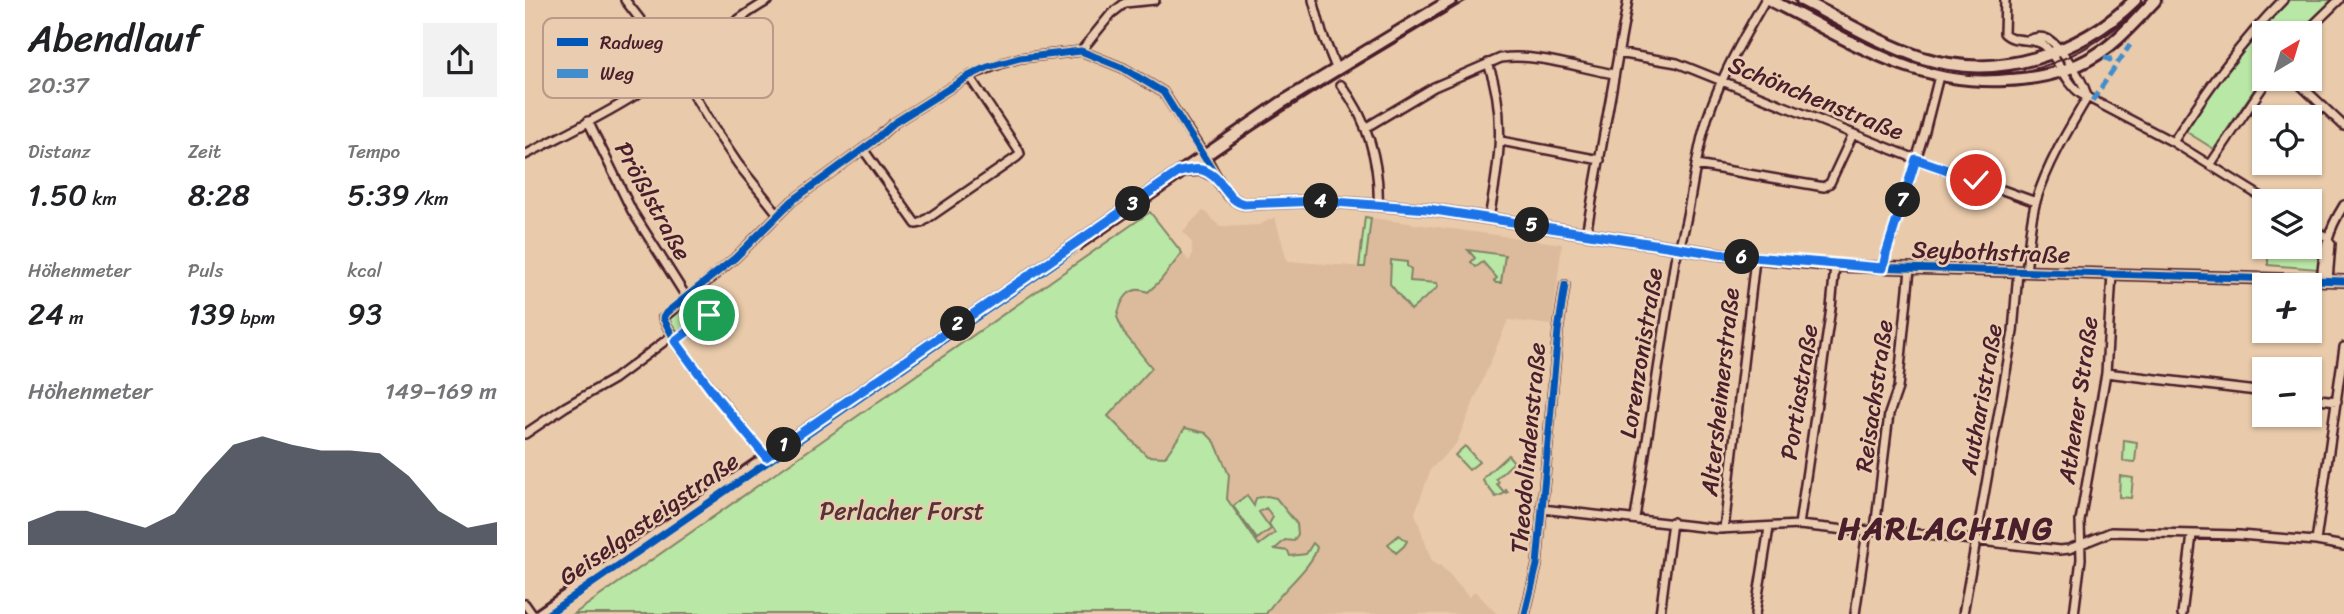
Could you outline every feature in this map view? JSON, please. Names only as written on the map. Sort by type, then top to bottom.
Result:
[{"type":"main road","name":"Geiselgasteigstraße","points":[[540,614],[1204,155],[1336,68],[1451,0]]},
{"type":"main road","points":[[1770,0],[1881,56],[1939,76],[1971,80],[2034,78],[2067,70],[2111,44],[2155,0]]},
{"type":"main road","points":[[1802,0],[1894,46],[1945,63],[1971,66],[1998,66],[2055,52],[2100,29],[2135,0]]},
{"type":"street","points":[[625,0],[639,18]]},
{"type":"street","points":[[739,18],[769,0]]},
{"type":"street","points":[[1081,51],[1111,14],[1125,3],[1155,0]]},
{"type":"street","points":[[1313,0],[1336,68]]},
{"type":"street","points":[[1586,234],[1628,0]]},
{"type":"street","name":"Lorenzonistraße","points":[[1635,518],[1675,260],[1703,130],[1722,81],[1765,0]]},
{"type":"street","points":[[2005,0],[2004,33],[2010,38],[2040,43],[2055,52],[2067,70],[2086,89],[2087,98],[2173,142],[2252,191]]},
{"type":"street","points":[[2173,142],[2211,85],[2253,30],[2283,0]]},
{"type":"street","points":[[2317,21],[2339,0]]},
{"type":"street","points":[[766,457],[718,399],[674,338],[663,318],[735,258],[778,214],[817,182],[894,123],[969,76],[988,67],[1020,58],[1081,51],[1123,68],[1163,92],[1218,179]]},
{"type":"street","name":"Schönchenstraße","points":[[1618,54],[1677,63],[1916,159],[2036,202]]},
{"type":"street","points":[[1365,128],[1434,87],[1488,63],[1512,57],[1614,74]]},
{"type":"street","points":[[1488,63],[1496,86],[1501,141],[1489,218]]},
{"type":"street","points":[[863,149],[916,224],[1017,157],[1019,151],[969,76]]},
{"type":"street","points":[[1883,268],[1939,76]]},
{"type":"street","points":[[1341,85],[1365,128],[1376,170],[1378,204]]},
{"type":"street","points":[[2210,165],[2260,91]]},
{"type":"street","points":[[2307,91],[2344,126]]},
{"type":"street","points":[[525,155],[630,98]]},
{"type":"street","points":[[696,98],[723,143],[778,214]]},
{"type":"street","name":"Autharistraße","points":[[1963,614],[2036,202],[2054,159],[2087,98]]},
{"type":"street","name":"Prößlstraße","points":[[588,121],[632,211],[687,298]]},
{"type":"street","points":[[1696,165],[1824,187],[1830,183],[1853,134]]},
{"type":"street","points":[[1501,141],[1600,160]]},
{"type":"street","points":[[1179,172],[1202,170],[1218,179]]},
{"type":"street","name":"Seybothstraße","points":[[1218,179],[1233,200],[1239,203],[1321,201],[1378,204],[1489,218],[1755,259],[1883,268],[2344,281]]},
{"type":"street","points":[[2327,237],[2344,205]]},
{"type":"street","points":[[2322,234],[2331,244],[2324,280]]},
{"type":"street","name":"Altersheimerstraße","points":[[1724,529],[1755,259]]},
{"type":"street","name":"Portiastraße","points":[[1799,525],[1835,265]]},
{"type":"street","name":"Reisachstraße","points":[[1855,614],[1889,414],[1898,388],[1910,269]]},
{"type":"street","name":"Athener Straße","points":[[2074,614],[2081,559],[2080,521],[2106,373],[2112,274]]},
{"type":"street","name":"Theodolindenstraße","points":[[1525,614],[1537,570],[1558,331],[1565,285]]},
{"type":"street","points":[[525,434],[614,379],[709,315],[711,309],[697,290]]},
{"type":"street","points":[[2316,541],[2344,347]]},
{"type":"street","points":[[2106,373],[2252,390]]},
{"type":"street","points":[[2322,399],[2337,401]]},
{"type":"street","points":[[1542,509],[1724,529],[1799,525],[2060,550],[2111,533],[2239,534],[2316,541],[2344,547]]},
{"type":"street","points":[[1660,614],[1672,523]]},
{"type":"street","points":[[1755,614],[1769,528]]},
{"type":"street","points":[[2182,614],[2192,534]]},
{"type":"street","points":[[525,604],[531,614]]},
{"type":"shaded area","points":[[1202,211],[1220,227],[1259,225],[1275,217],[1287,261],[1365,267],[1371,218],[1562,244],[1552,325],[1508,320],[1456,444],[1431,469],[1415,513],[1431,559],[1440,565],[1469,597],[1475,591],[1497,614],[1131,614],[943,396],[1164,231],[1189,261],[1192,243],[1183,231]]},
{"type":"green space","points":[[2287,0],[2333,0],[2311,21],[2268,21]]},
{"type":"green space","points":[[2252,40],[2253,91],[2214,149],[2185,131]]},
{"type":"green space","name":"Perlacher Forst","points":[[1150,212],[1182,253],[1148,292],[1131,292],[1121,305],[1117,317],[1124,333],[1152,368],[1108,416],[1147,456],[1165,457],[1185,428],[1206,433],[1215,442],[1229,475],[1227,499],[1259,545],[1275,533],[1269,524],[1273,517],[1266,508],[1259,512],[1271,529],[1257,539],[1233,506],[1247,496],[1254,506],[1256,498],[1276,498],[1297,524],[1298,534],[1294,541],[1285,540],[1275,549],[1288,551],[1290,556],[1306,554],[1313,543],[1317,547],[1309,563],[1266,614],[574,614]]},
{"type":"green space","points":[[1365,217],[1371,218],[1365,267],[1359,267]]},
{"type":"green space","points":[[1468,250],[1505,255],[1501,283],[1494,281],[1497,278],[1483,262],[1476,267],[1471,262],[1475,258]]},
{"type":"green space","points":[[2268,259],[2319,259],[2318,269],[2268,265]]},
{"type":"green space","points":[[1391,260],[1407,262],[1411,269],[1410,281],[1437,283],[1438,287],[1411,310],[1390,284]]},
{"type":"green space","points":[[697,300],[708,314],[680,334],[669,321],[681,307]]},
{"type":"green space","points":[[2124,440],[2137,442],[2135,462],[2123,461]]},
{"type":"green space","points":[[1465,446],[1479,462],[1469,470],[1455,455]]},
{"type":"green space","points":[[1508,455],[1514,462],[1496,479],[1504,492],[1508,492],[1496,497],[1483,481],[1484,477]]},
{"type":"green space","points":[[2120,476],[2133,478],[2131,498],[2119,497]]},
{"type":"green space","points":[[1399,535],[1407,541],[1396,553],[1388,544]]},
{"type":"tram line","points":[[554,614],[1251,132],[1467,0]]},
{"type":"tram line","points":[[1783,0],[1896,57],[1946,72],[1978,75],[2009,74],[2039,68],[2068,57],[2096,42],[2147,0]]},
{"type":"marked path","points":[[2092,101],[2130,45]]},
{"type":"marked path","points":[[2104,57],[2110,60],[2108,55]]},
{"type":"cycle path","points":[[766,457],[678,346],[663,318],[666,313],[735,258],[792,201],[874,141],[894,123],[988,67],[1020,58],[1081,51],[1123,68],[1163,92],[1218,179],[1239,203],[1321,201],[1428,209],[1718,254],[1835,266],[2344,281]]},
{"type":"cycle path","points":[[548,614],[1061,259],[1081,240]]},
{"type":"cycle path","points":[[1525,614],[1537,565],[1558,331],[1565,285]]},
{"type":"district","name":"HARLACHING","points":[[1946,528]]},
{"type":"route","points":[[709,315],[675,341],[766,457],[1179,172],[1198,169],[1205,171],[1218,179],[1233,200],[1244,204],[1321,201],[1428,209],[1755,259],[1883,268],[1916,159],[1976,180]]}]
